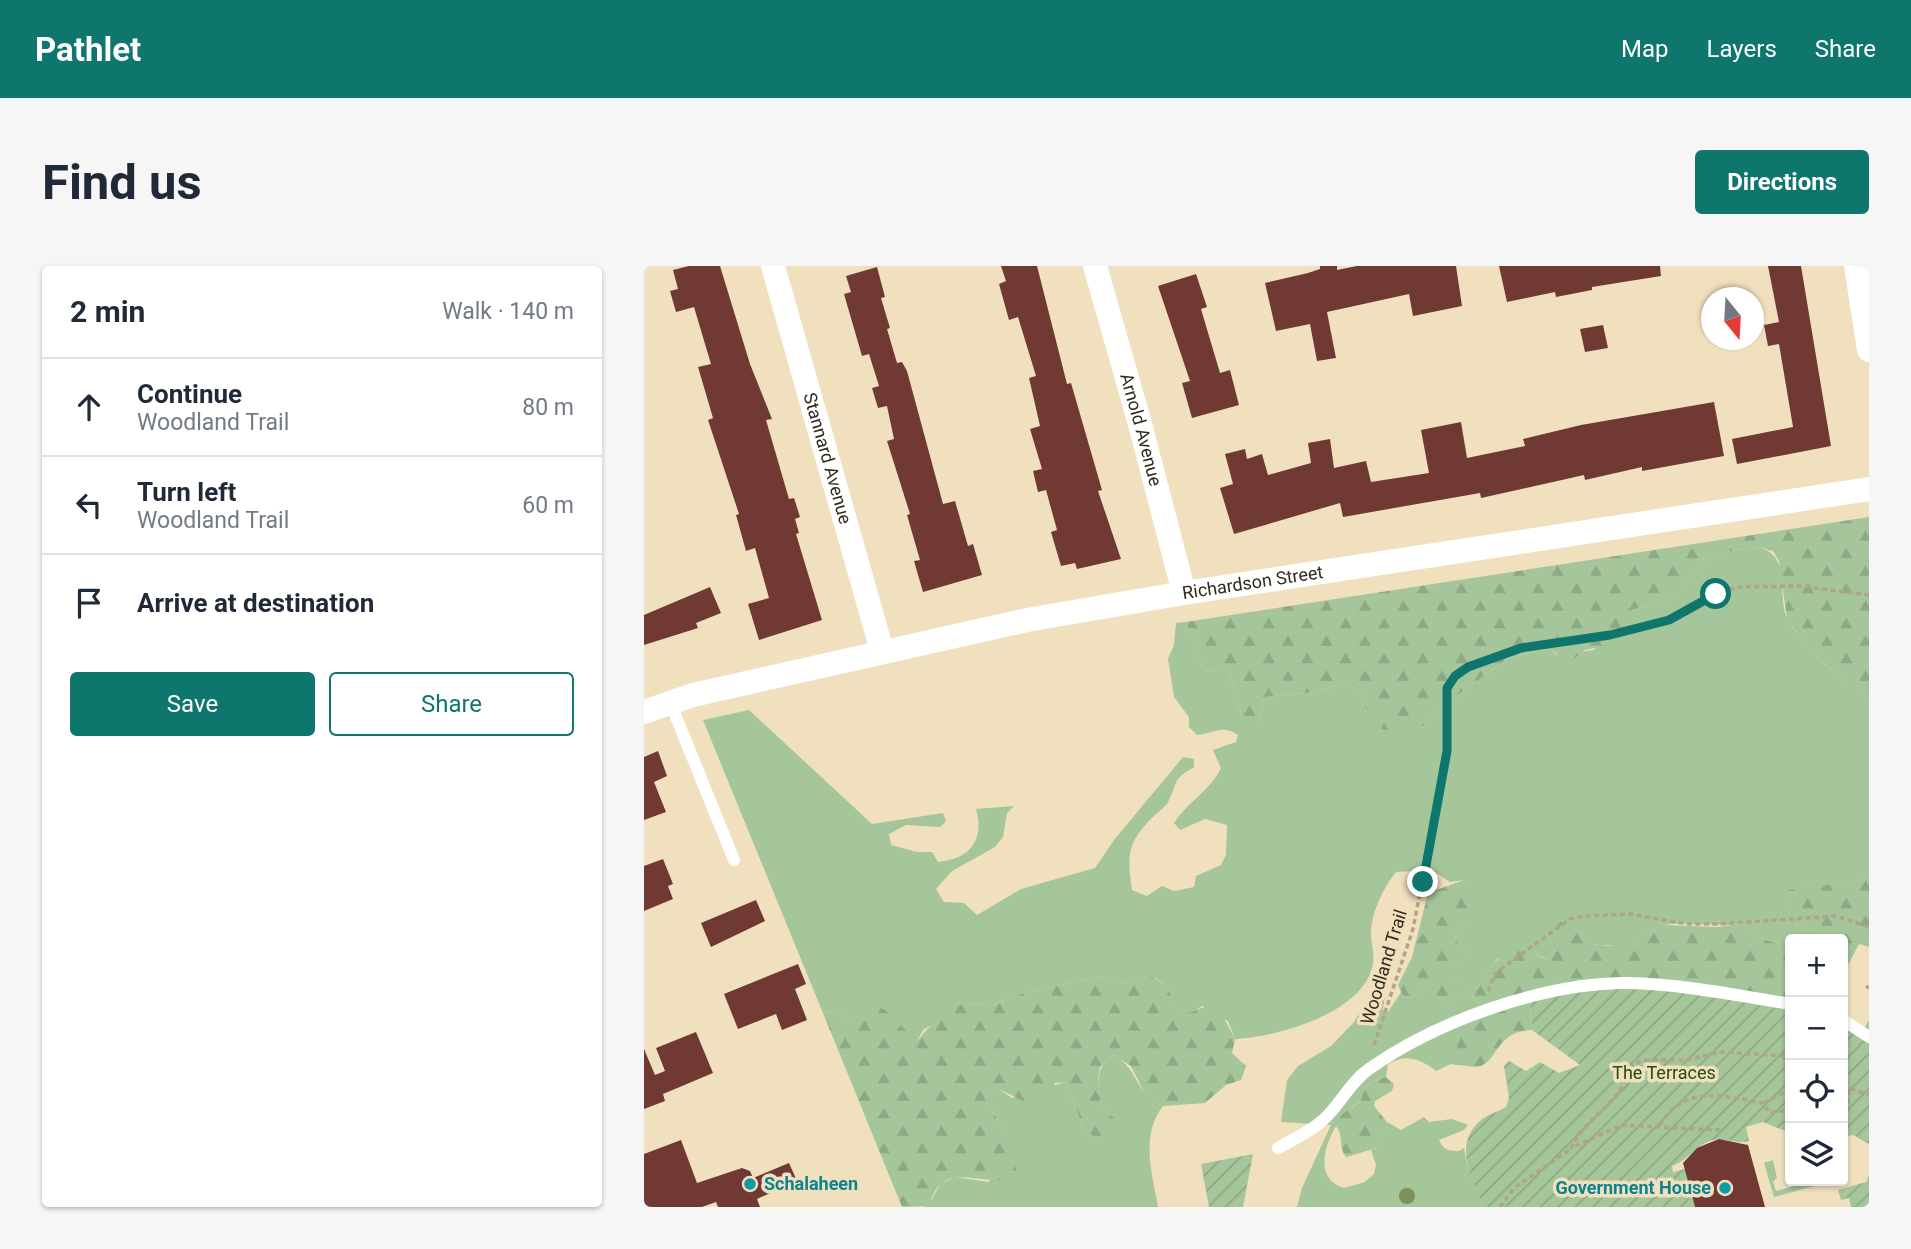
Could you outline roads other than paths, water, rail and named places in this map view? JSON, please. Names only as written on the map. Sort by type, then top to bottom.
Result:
[{"type":"street","name":"Stannard Avenue","points":[[773,266],[882,651]]},
{"type":"street","name":"Arnold Avenue","points":[[1095,266],[1184,593]]},
{"type":"street","points":[[1856,266],[1869,350]]},
{"type":"street","name":"Richardson Street","points":[[644,712],[670,702],[882,651],[1027,620],[1184,593],[1869,489]]},
{"type":"lane","points":[[670,702],[734,860]]},
{"type":"lane","points":[[1278,1148],[1322,1121],[1365,1072],[1433,1032],[1487,1011],[1580,985],[1609,984],[1650,985],[1785,1003]]},
{"type":"lane","points":[[1848,1023],[1869,1037]]},
{"type":"place","name":"Schalaheen","points":[[750,1184]]},
{"type":"place","name":"Government House","points":[[1725,1188]]},
{"type":"park label","name":"The Terraces","points":[[1664,1073]]}]
